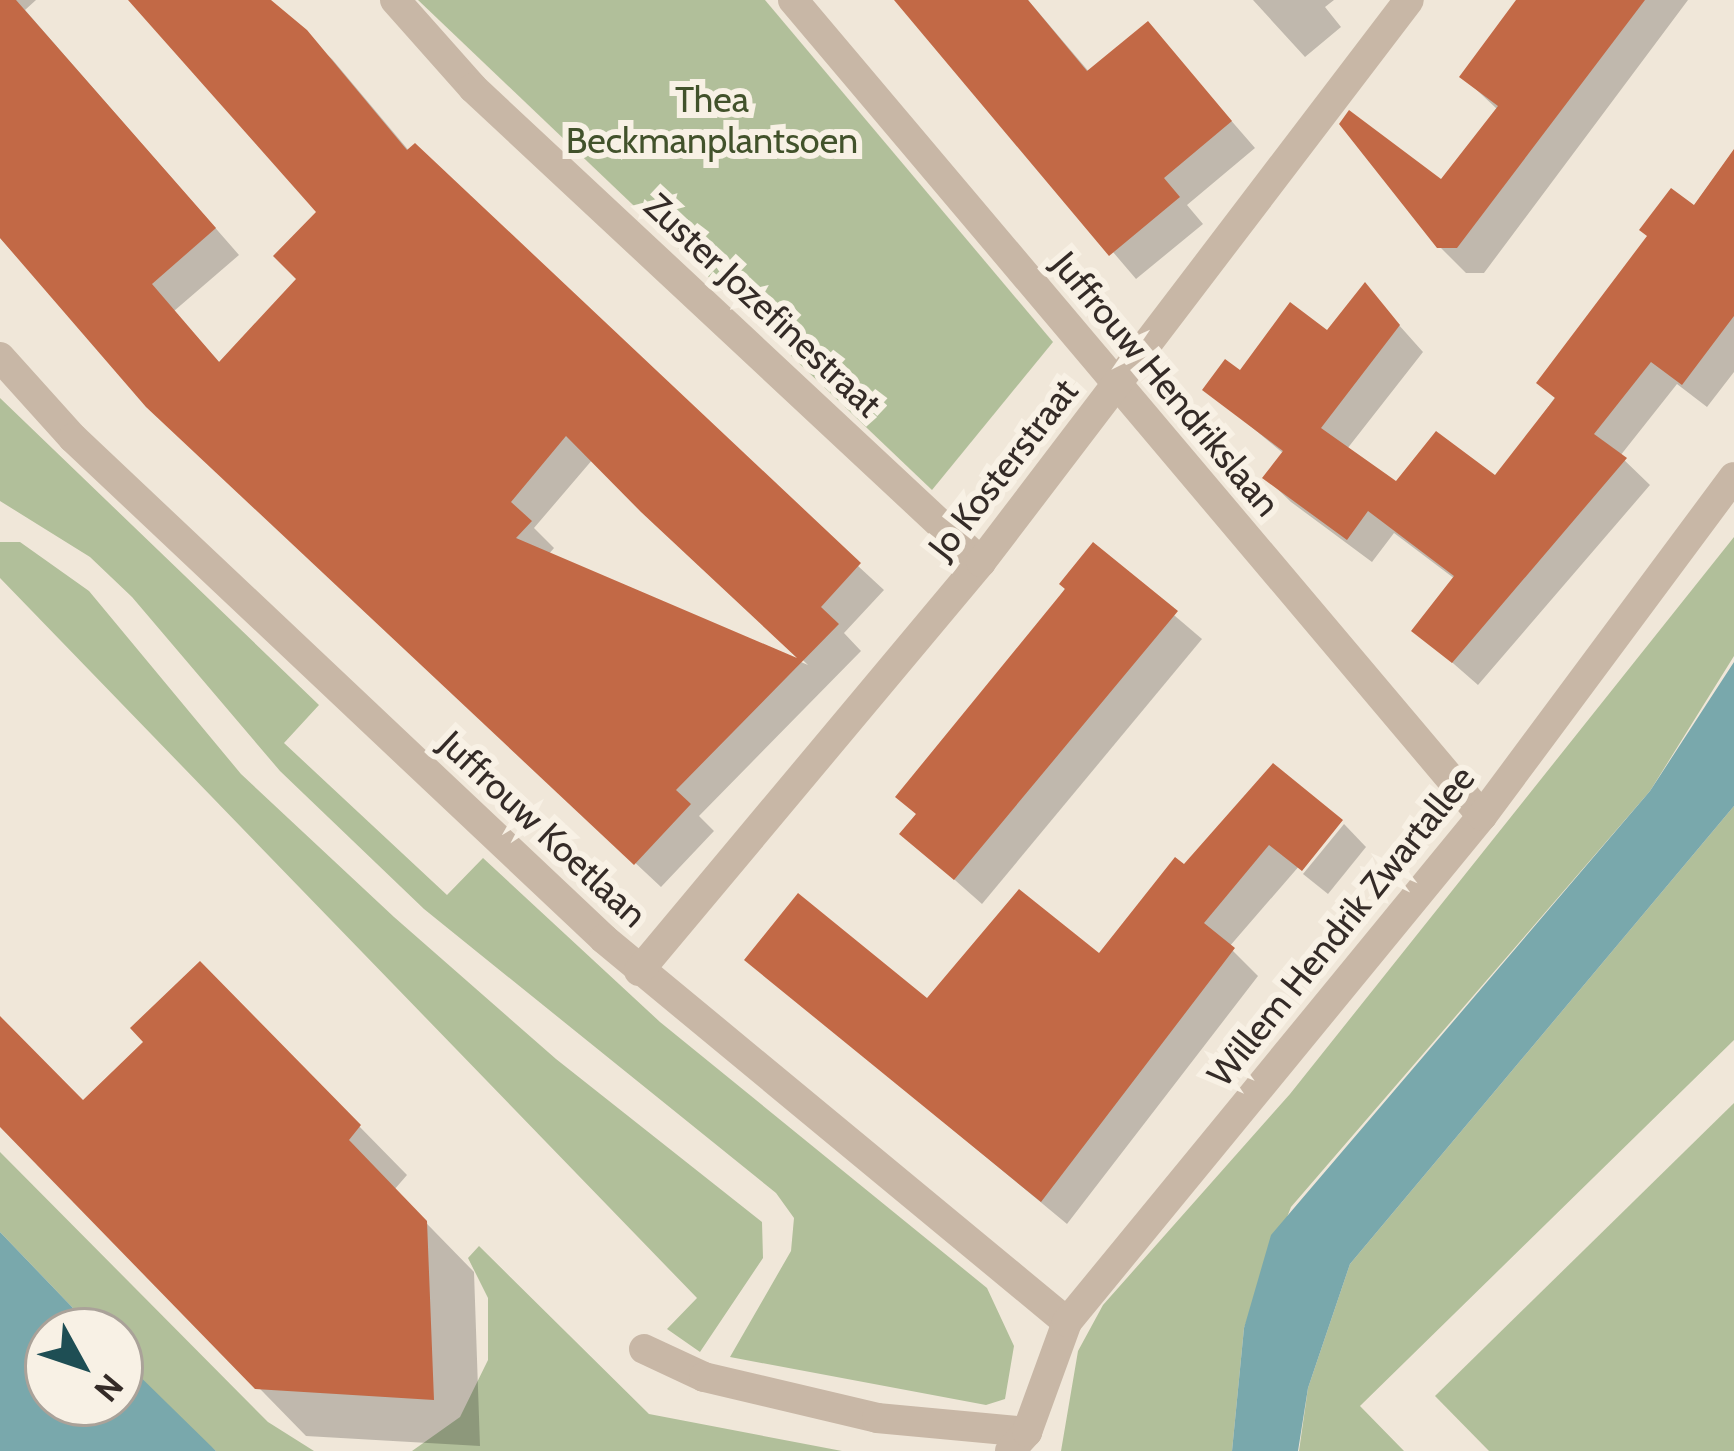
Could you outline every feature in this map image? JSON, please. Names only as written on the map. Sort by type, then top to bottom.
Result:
[{"type":"street","name":"Zuster Jozefinestraat","points":[[395,0],[473,88],[981,562]]},
{"type":"street","name":"Juffrouw Hendrikslaan","points":[[793,0],[1482,816]]},
{"type":"street","name":"Jo Kosterstraat","points":[[639,971],[981,562],[1409,0]]},
{"type":"street","name":"Juffrouw Koetlaan","points":[[0,357],[73,438],[639,971],[1066,1322]]},
{"type":"street","name":"Willem Hendrik Zwartallee","points":[[644,1349],[704,1377],[877,1418],[1024,1445],[1066,1322],[1482,816],[1734,477]]},
{"type":"green space","name":"Thea Beckmanplantsoen","points":[[418,0],[765,0],[1053,342],[932,490]]},
{"type":"green space","points":[[0,398],[319,705],[284,743],[447,895],[483,858],[660,1022],[987,1288],[1014,1346],[1005,1399],[986,1405],[730,1357],[791,1251],[794,1218],[776,1193],[424,909],[280,771],[132,597],[90,557],[0,501]]},
{"type":"green space","points":[[1734,537],[1734,656],[1650,791],[1291,1207],[1244,1328],[1232,1451],[1061,1451],[1078,1351],[1103,1305],[1290,1094]]},
{"type":"green space","points":[[0,542],[20,542],[89,591],[241,774],[556,1059],[762,1222],[763,1258],[700,1352],[667,1329],[697,1298],[0,578]]},
{"type":"green space","points":[[1734,806],[1734,1040],[1360,1406],[1404,1451],[1299,1451],[1308,1388],[1350,1264]]},
{"type":"green space","points":[[1734,1103],[1734,1451],[1489,1451],[1435,1396]]},
{"type":"green space","points":[[0,1152],[268,1422],[314,1451],[216,1451],[144,1382],[144,1307],[72,1307],[0,1232]]},
{"type":"green space","points":[[479,1246],[649,1414],[842,1451],[412,1451],[460,1417],[488,1360],[488,1298],[468,1258]]},
{"type":"water","points":[[1734,662],[1734,806],[1350,1264],[1308,1388],[1298,1451],[1232,1451],[1244,1328],[1271,1235],[1650,791]]},
{"type":"water","points":[[0,1232],[72,1307],[24,1307],[24,1427],[144,1427],[144,1380],[216,1451],[0,1451]]},
{"type":"building","points":[[0,0],[16,0],[216,228],[152,284],[219,362],[296,279],[273,256],[316,212],[128,0],[271,0],[307,30],[407,150],[415,143],[861,563],[821,607],[839,624],[676,790],[691,804],[634,865],[146,407],[0,238]],"holes":[[[566,436],[797,658],[516,538],[532,521],[511,502]]]},
{"type":"building","points":[[894,0],[1028,0],[1087,71],[1148,21],[1232,121],[1164,178],[1180,197],[1109,256]]},
{"type":"building","points":[[1516,0],[1645,0],[1457,248],[1437,248],[1339,124],[1349,110],[1441,179],[1498,106],[1459,77]]},
{"type":"building","points":[[1734,149],[1734,316],[1682,385],[1651,362],[1594,434],[1627,458],[1452,663],[1411,631],[1454,576],[1368,511],[1347,540],[1262,478],[1283,451],[1202,390],[1225,359],[1240,370],[1290,302],[1327,330],[1365,282],[1400,325],[1321,428],[1396,481],[1436,431],[1495,475],[1555,398],[1536,383],[1647,236],[1639,230],[1671,188],[1694,205]]},
{"type":"building","points":[[1093,542],[1178,611],[954,880],[899,834],[916,814],[895,797],[1065,589],[1059,584]]},
{"type":"building","points":[[1273,763],[1343,820],[1302,871],[1269,845],[1204,923],[1235,948],[1041,1202],[744,960],[798,893],[927,998],[1019,889],[1099,953],[1175,857],[1184,864]]},
{"type":"building","points":[[200,961],[361,1125],[349,1140],[427,1221],[434,1400],[255,1389],[0,1127],[0,1016],[83,1100],[143,1042],[130,1028]]}]
